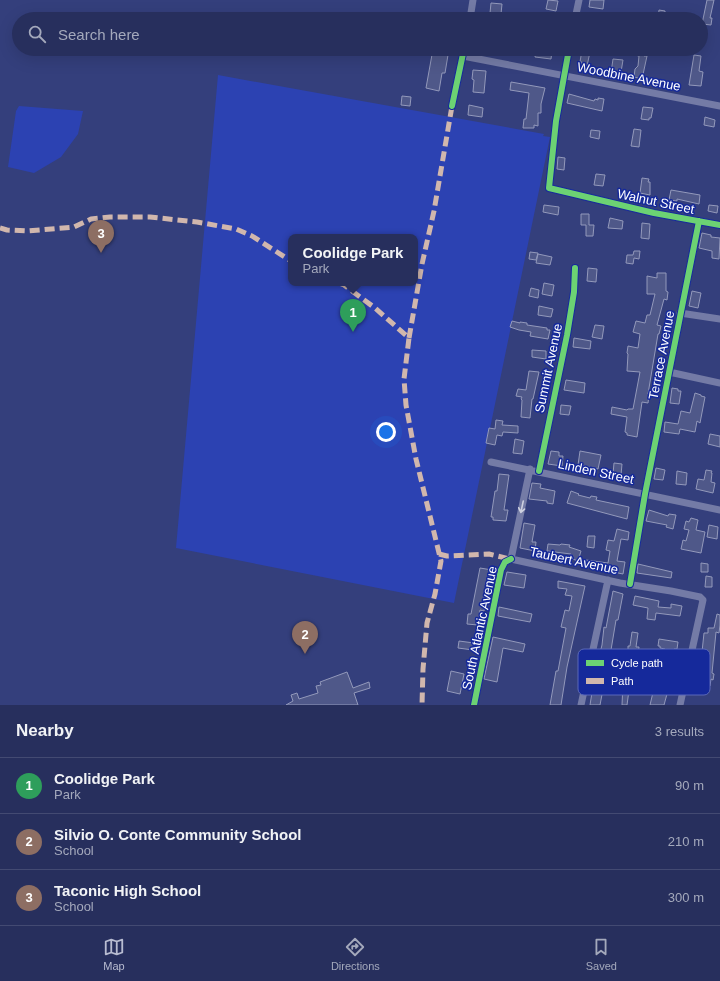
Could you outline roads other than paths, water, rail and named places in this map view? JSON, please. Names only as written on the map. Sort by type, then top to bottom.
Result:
[{"type":"street","points":[[471,12],[473,0]]},
{"type":"street","points":[[577,12],[579,0]]},
{"type":"street","points":[[452,106],[462,56]]},
{"type":"street","name":"Woodbine Avenue","points":[[476,56],[565,76],[720,106]]},
{"type":"street","points":[[565,76],[568,56]]},
{"type":"street","name":"Walnut Street","points":[[565,76],[556,122],[549,188],[654,213],[720,225]]},
{"type":"street","name":"Terrace Avenue","points":[[630,584],[645,494],[699,221]]},
{"type":"street","name":"Summit Avenue","points":[[539,471],[568,328],[574,292],[575,268]]},
{"type":"street","points":[[680,313],[720,319]]},
{"type":"street","points":[[669,372],[720,383]]},
{"type":"street","name":"Linden Street","points":[[491,462],[720,510]]},
{"type":"street","points":[[511,559],[530,469]]},
{"type":"street","name":"Taubert Avenue","points":[[511,559],[700,598],[703,600],[692,649]]},
{"type":"street","name":"South Atlantic Avenue","points":[[474,705],[501,570],[505,562],[511,559]]},
{"type":"street","points":[[593,649],[608,580]]},
{"type":"street","points":[[581,705],[583,695]]},
{"type":"street","name":"Taubert Avenue","points":[[680,705],[682,695]]},
{"type":"place","name":"Taconic High School","points":[[101,253]]},
{"type":"place","name":"Coolidge Park","points":[[353,332]]},
{"type":"place","name":"Silvio O. Conte Community School","points":[[305,654]]}]
